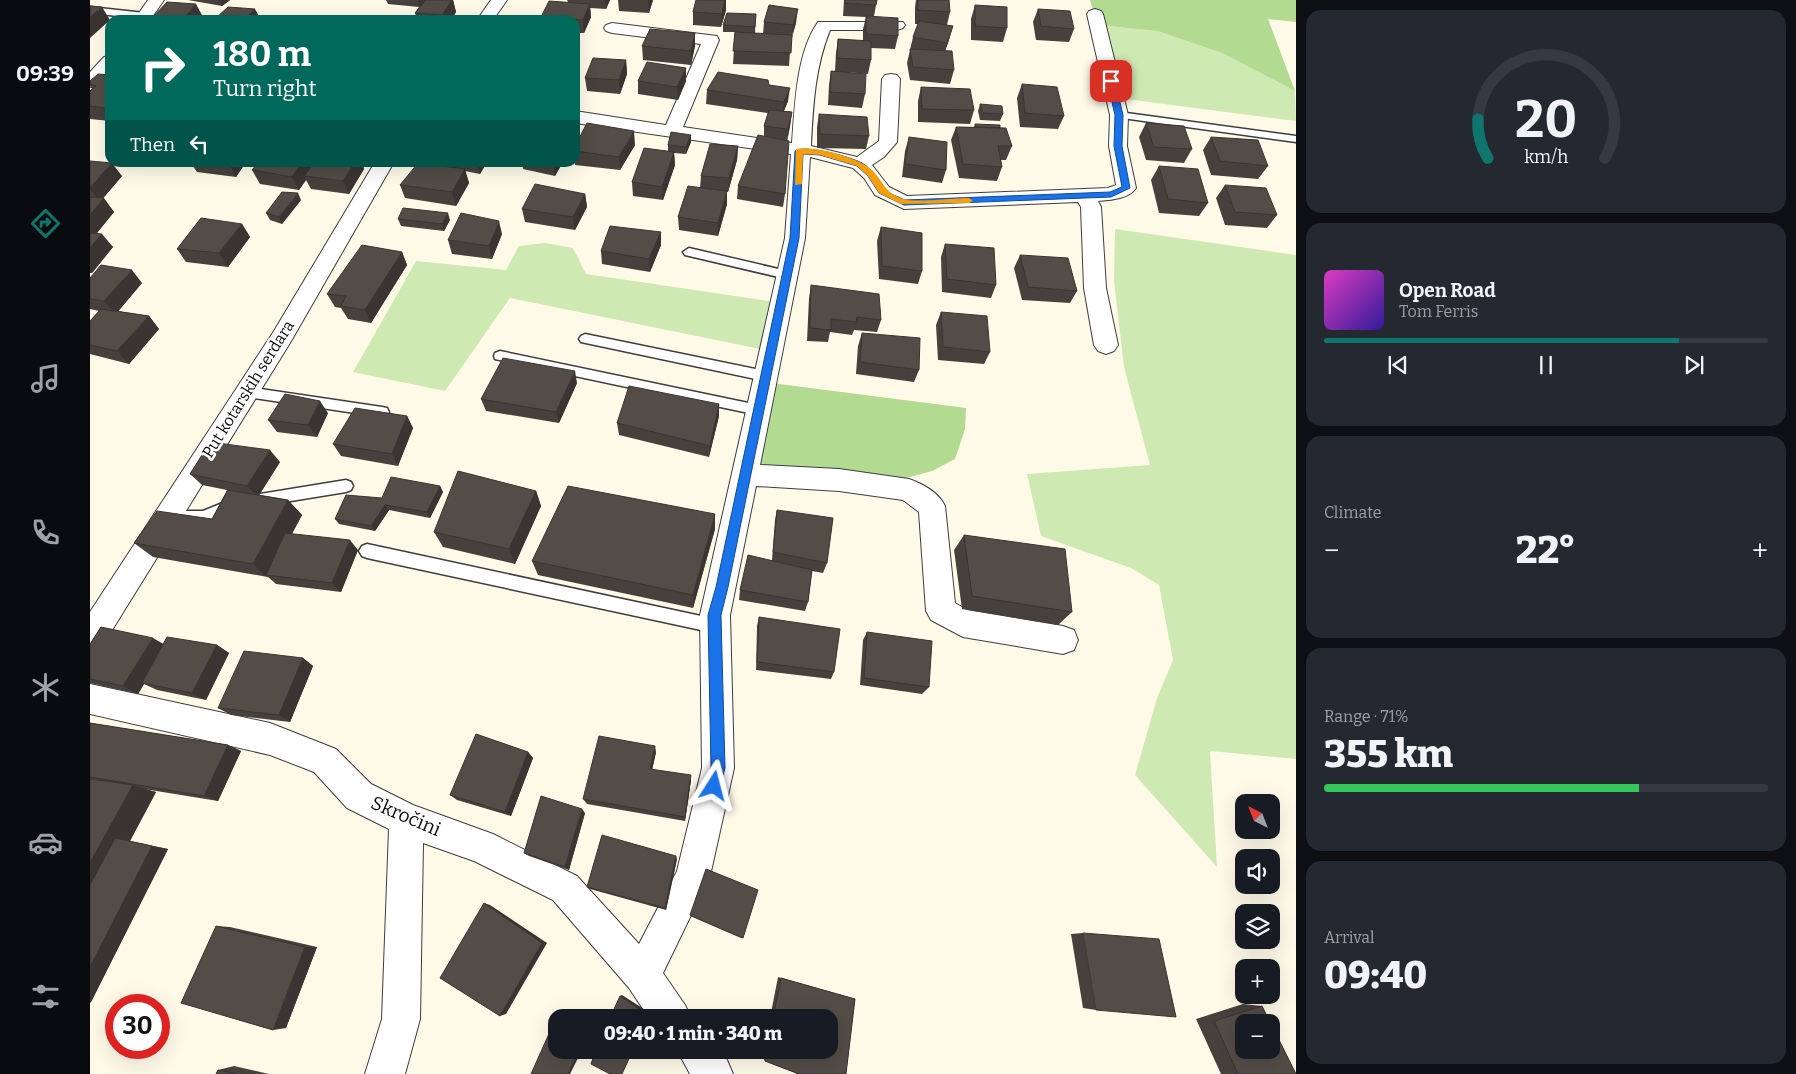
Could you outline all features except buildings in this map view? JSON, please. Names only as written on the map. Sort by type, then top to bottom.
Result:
[{"type":"street","points":[[146,15],[156,0]]},
{"type":"street","points":[[488,15],[499,0]]},
{"type":"street","points":[[580,118],[821,153],[860,164],[871,174],[882,191],[904,202],[1111,194],[1126,188],[1118,146],[1119,115],[1095,14]]},
{"type":"street","points":[[642,975],[693,876],[718,768],[714,615],[795,238],[799,151],[805,95],[813,52],[824,25],[897,25]]},
{"type":"street","points":[[612,28],[711,40],[673,130]]},
{"type":"street","points":[[90,61],[105,62]]},
{"type":"street","points":[[90,82],[105,66]]},
{"type":"street","points":[[860,164],[878,153],[888,142],[891,79]]},
{"type":"street","name":"Put kotarskih serdara","points":[[90,638],[247,392],[382,167]]},
{"type":"street","points":[[1085,196],[1091,208],[1095,288],[1106,345]]},
{"type":"street","points":[[745,475],[840,480],[909,490],[932,506],[941,612],[963,623],[1062,640]]},
{"type":"street","name":"Skročini","points":[[90,699],[280,743],[325,760],[360,796],[406,820],[481,846],[565,888],[642,975],[666,1009]]},
{"type":"street","points":[[384,1074],[400,1019],[406,820]]},
{"type":"street","points":[[702,1059],[713,1074]]},
{"type":"lane","points":[[90,10],[124,15]]},
{"type":"lane","points":[[1119,115],[1296,139]]},
{"type":"lane","points":[[689,252],[787,275]]},
{"type":"lane","points":[[585,339],[765,376]]},
{"type":"lane","points":[[500,356],[758,410]]},
{"type":"lane","points":[[247,392],[382,412]]},
{"type":"lane","points":[[167,517],[204,516],[230,506],[248,502],[346,486]]},
{"type":"lane","points":[[368,551],[715,626]]},
{"type":"green space","points":[[1090,0],[1296,0],[1296,22],[1268,19],[1295,91],[1222,53],[1157,31],[1097,25]]},
{"type":"green space","points":[[1097,25],[1157,31],[1222,53],[1295,91],[1296,121],[1118,98]]},
{"type":"green space","points":[[1115,229],[1296,255],[1296,759],[1210,751],[1217,867],[1135,775],[1157,698],[1173,660],[1159,585],[1131,568],[1041,536],[1027,474],[1150,465],[1124,367],[1114,281]]},
{"type":"green space","points":[[545,243],[573,248],[586,274],[782,303],[770,351],[510,298],[445,391],[353,372],[416,261],[506,270],[519,246]]},
{"type":"green space","points":[[764,382],[966,408],[965,429],[955,459],[932,471],[891,482],[747,462]]},
{"type":"slow traffic","points":[[798,184],[799,151],[821,153],[860,164],[871,174],[882,191],[904,202],[969,201]]},
{"type":"route","points":[[714,786],[718,768],[718,709],[714,615],[722,587],[795,238],[799,151],[821,153],[860,164],[871,174],[882,191],[904,202],[1016,200],[1111,194],[1126,188],[1118,146],[1119,115],[1111,81]]}]
